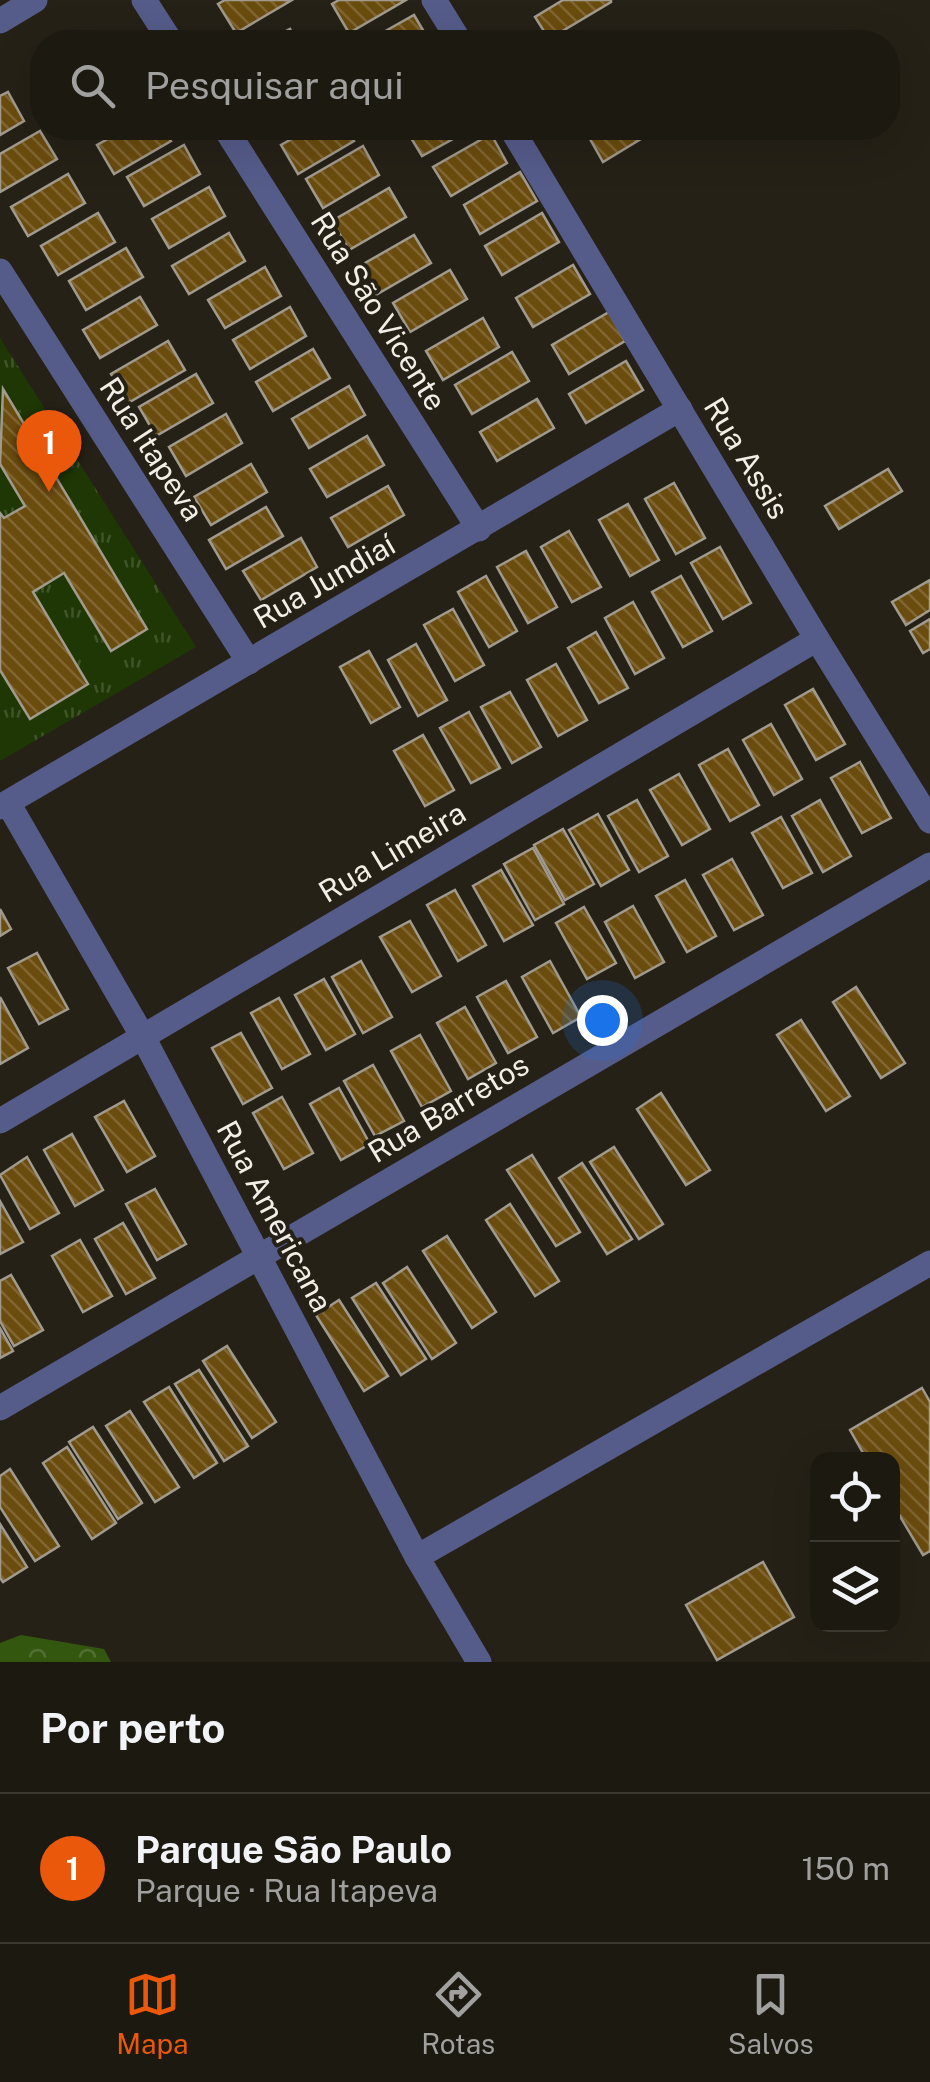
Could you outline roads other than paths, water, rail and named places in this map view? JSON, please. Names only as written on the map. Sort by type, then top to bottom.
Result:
[{"type":"street","points":[[0,21],[34,0]]},
{"type":"street","points":[[144,0],[163,30]]},
{"type":"street","points":[[434,0],[453,30]]},
{"type":"street","name":"Rua São Vicente","points":[[233,140],[478,529]]},
{"type":"street","name":"Rua Assis","points":[[518,140],[816,639],[930,820]]},
{"type":"street","name":"Rua Itapeva","points":[[0,271],[249,662]]},
{"type":"street","name":"Rua Jundiaí","points":[[4,805],[680,409]]},
{"type":"street","name":"Rua Limeira","points":[[0,1120],[816,639]]},
{"type":"street","name":"Rua Americana","points":[[4,805],[143,1036],[417,1558],[480,1662]]},
{"type":"street","name":"Rua Barretos","points":[[0,1408],[930,865]]},
{"type":"street","points":[[417,1558],[930,1263]]},
{"type":"place","name":"Parque São Paulo","points":[[49,492]]}]
